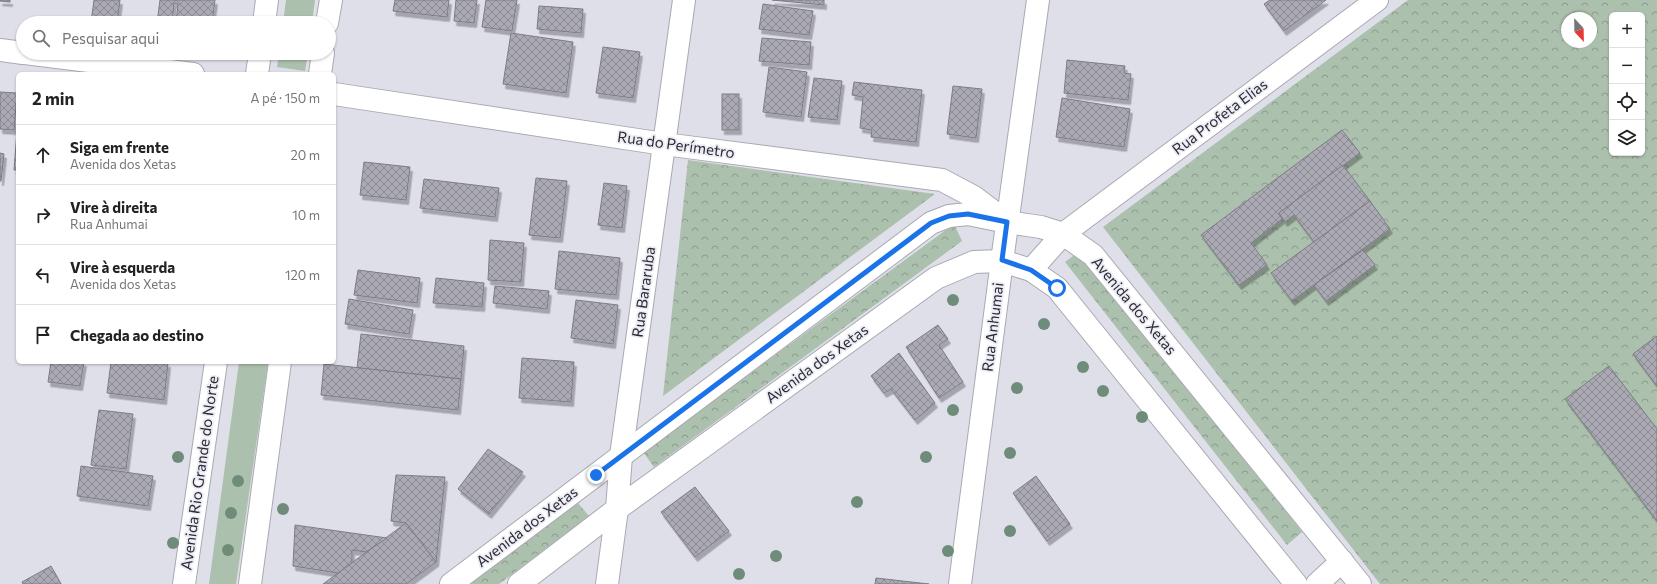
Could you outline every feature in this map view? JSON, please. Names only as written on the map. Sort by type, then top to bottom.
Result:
[{"type":"street","points":[[265,16],[267,0]]},
{"type":"street","points":[[328,16],[331,0]]},
{"type":"street","name":"Rua Bararuba","points":[[607,584],[617,509],[622,456],[684,0]]},
{"type":"street","name":"Rua Anhumai","points":[[960,584],[1007,222],[1038,0]]},
{"type":"street","name":"Rua Profeta Elias","points":[[1031,270],[1063,234],[1371,2]]},
{"type":"street","points":[[0,50],[16,52]]},
{"type":"street","points":[[80,60],[177,72]]},
{"type":"street","points":[[257,72],[259,60]]},
{"type":"street","points":[[320,72],[322,60]]},
{"type":"street","name":"Rua do Perímetro","points":[[336,94],[664,144],[942,180],[974,197],[1007,222]]},
{"type":"street","name":"Avenida dos Xetas","points":[[452,584],[931,223],[949,216],[968,214],[1041,227],[1063,234],[1093,255],[1360,584]]},
{"type":"street","name":"Avenida dos Xetas","points":[[519,584],[617,509],[936,278],[974,262],[1002,260],[1031,270],[1057,288],[1296,584]]},
{"type":"street","name":"Avenida Rio Grande do Norte","points":[[184,584],[216,364]]},
{"type":"street","points":[[250,584],[280,364]]},
{"type":"street","points":[[1317,584],[1342,561]]},
{"type":"green space","points":[[286,0],[315,0],[313,16],[284,16]]},
{"type":"green space","points":[[1408,0],[1657,0],[1657,584],[1380,584],[1103,227]]},
{"type":"green space","points":[[278,60],[307,60],[305,71],[277,67]]},
{"type":"green space","points":[[688,160],[935,194],[663,396]]},
{"type":"green space","points":[[954,224],[962,241],[654,467],[643,452]]},
{"type":"green space","points":[[1081,250],[1302,532],[1287,545],[1065,262]]},
{"type":"green space","points":[[239,364],[268,364],[236,584],[209,584]]},
{"type":"green space","points":[[578,503],[589,516],[499,584],[470,584]]},
{"type":"building","points":[[10,0],[10,2],[0,1]]},
{"type":"building","points":[[94,0],[120,0],[118,16],[92,16]]},
{"type":"building","points":[[160,0],[215,0],[213,16],[177,16],[178,4],[174,3],[173,16],[158,16]]},
{"type":"building","points":[[395,0],[449,0],[447,17],[393,11]]},
{"type":"building","points":[[456,0],[477,0],[474,23],[454,21]]},
{"type":"building","points":[[486,0],[517,0],[512,31],[482,27]]},
{"type":"building","points":[[772,0],[824,0],[824,5]]},
{"type":"building","points":[[1270,0],[1326,0],[1284,31],[1264,4]]},
{"type":"building","points":[[763,4],[813,11],[809,35],[759,29]]},
{"type":"building","points":[[539,6],[583,9],[581,33],[537,29]]},
{"type":"building","points":[[511,33],[573,42],[566,93],[503,84]]},
{"type":"building","points":[[762,38],[811,42],[809,65],[759,61]]},
{"type":"building","points":[[603,47],[640,52],[633,98],[596,93]]},
{"type":"building","points":[[1067,60],[1125,66],[1124,73],[1131,74],[1128,100],[1064,93]]},
{"type":"building","points":[[769,67],[807,72],[801,117],[763,112]]},
{"type":"building","points":[[814,78],[842,81],[837,120],[808,117]]},
{"type":"building","points":[[854,82],[922,90],[916,142],[871,137],[872,130],[860,128],[863,97],[852,95]]},
{"type":"building","points":[[953,86],[982,89],[976,138],[947,134]]},
{"type":"building","points":[[0,92],[16,93],[14,130],[0,129]]},
{"type":"building","points":[[722,94],[739,94],[739,130],[722,130]]},
{"type":"building","points":[[1062,98],[1130,109],[1124,147],[1056,137]]},
{"type":"building","points":[[1342,130],[1360,153],[1279,213],[1282,219],[1251,243],[1267,265],[1239,285],[1201,235]]},
{"type":"building","points":[[16,144],[16,170],[14,170]]},
{"type":"building","points":[[0,153],[4,154],[1,181],[0,181]]},
{"type":"building","points":[[364,162],[410,167],[406,200],[360,195]]},
{"type":"building","points":[[1343,165],[1370,201],[1314,242],[1294,215],[1285,222],[1279,213]]},
{"type":"building","points":[[536,178],[567,181],[560,238],[529,235]]},
{"type":"building","points":[[424,179],[499,188],[495,217],[420,208]]},
{"type":"building","points":[[604,183],[627,186],[622,228],[598,225]]},
{"type":"building","points":[[1370,201],[1390,229],[1292,301],[1271,273]]},
{"type":"building","points":[[490,240],[524,243],[521,282],[488,280]]},
{"type":"building","points":[[1363,250],[1375,265],[1326,301],[1314,285]]},
{"type":"building","points":[[559,251],[620,258],[616,295],[555,289]]},
{"type":"building","points":[[358,270],[420,278],[417,303],[354,295]]},
{"type":"building","points":[[436,278],[484,283],[482,307],[433,303]]},
{"type":"building","points":[[495,286],[549,291],[547,309],[493,303]]},
{"type":"building","points":[[349,299],[413,310],[409,334],[345,324]]},
{"type":"building","points":[[576,300],[618,305],[613,344],[571,338]]},
{"type":"building","points":[[938,325],[948,339],[939,345],[963,382],[939,398],[906,347]]},
{"type":"building","points":[[361,334],[464,346],[461,379],[357,368]]},
{"type":"building","points":[[1657,336],[1657,386],[1633,354]]},
{"type":"building","points":[[899,353],[935,403],[915,420],[891,389],[884,393],[871,376]]},
{"type":"building","points":[[522,358],[574,362],[571,402],[519,398]]},
{"type":"building","points":[[51,364],[84,364],[80,386],[48,382]]},
{"type":"building","points":[[111,364],[168,364],[164,400],[107,393]]},
{"type":"building","points":[[324,364],[461,379],[458,410],[321,395]]},
{"type":"building","points":[[1609,366],[1657,429],[1657,521],[1565,399]]},
{"type":"building","points":[[99,410],[133,414],[126,469],[91,465]]},
{"type":"building","points":[[488,449],[523,472],[489,514],[458,489]]},
{"type":"building","points":[[81,466],[153,476],[148,506],[77,496]]},
{"type":"building","points":[[396,475],[445,477],[436,562],[406,523],[391,521]]},
{"type":"building","points":[[1036,476],[1070,524],[1047,541],[1013,493]]},
{"type":"building","points":[[695,487],[729,531],[695,557],[661,512]]},
{"type":"building","points":[[406,523],[436,562],[406,584],[323,584]]},
{"type":"building","points":[[295,525],[387,538],[366,552],[352,550],[352,563],[338,573],[293,566]]},
{"type":"building","points":[[51,566],[61,584],[23,584],[22,582]]},
{"type":"building","points":[[876,578],[929,584],[875,584]]},
{"type":"route","points":[[596,475],[931,223],[949,216],[968,214],[1007,222],[1002,260],[1031,270],[1057,288]]}]
